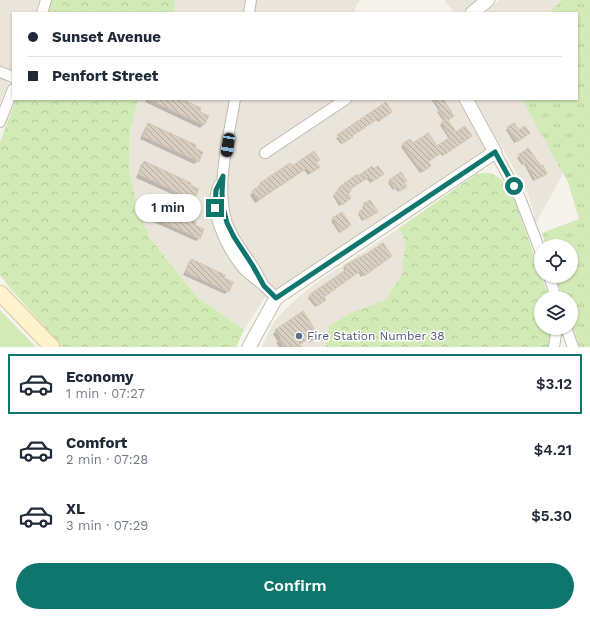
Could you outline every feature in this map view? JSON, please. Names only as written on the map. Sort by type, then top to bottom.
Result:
[{"type":"main road","points":[[0,293],[52,347]]},
{"type":"street","points":[[42,12],[46,0]]},
{"type":"street","points":[[249,12],[251,0]]},
{"type":"street","points":[[473,12],[488,0]]},
{"type":"street","points":[[0,72],[12,77]]},
{"type":"street","points":[[0,122],[12,92]]},
{"type":"street","points":[[235,100],[223,176],[223,207],[227,223],[234,237],[264,286],[276,298]]},
{"type":"street","points":[[265,153],[344,100]]},
{"type":"street","points":[[467,100],[520,198],[536,239]]},
{"type":"street","points":[[249,347],[276,298],[495,152]]},
{"type":"street","points":[[554,347],[556,335]]},
{"type":"street","points":[[569,335],[573,347]]},
{"type":"shaded area","points":[[0,0],[39,0],[35,12],[12,12],[12,74],[0,104]]},
{"type":"shaded area","points":[[175,0],[361,0],[357,3],[354,12],[173,12]]},
{"type":"shaded area","points":[[444,0],[477,0],[462,12],[454,12]]},
{"type":"shaded area","points":[[500,0],[562,0],[551,12],[486,12]]},
{"type":"shaded area","points":[[138,100],[458,100],[485,149],[282,285],[263,300],[244,330],[196,296],[150,238],[138,210],[129,169],[130,132]]},
{"type":"shaded area","points":[[476,100],[530,100],[563,174],[536,223],[529,196]]},
{"type":"shaded area","points":[[399,228],[405,241],[402,274],[385,300],[352,312],[329,326],[326,347],[262,347],[274,322],[286,308],[313,285]]},
{"type":"green space","points":[[52,0],[175,0],[173,12],[47,12]]},
{"type":"green space","points":[[562,0],[590,0],[590,347],[579,347],[575,335],[578,335],[578,291],[561,291],[558,283],[578,283],[578,239],[544,239],[542,233],[579,219],[568,182],[523,100],[578,100],[578,12],[550,12]]},
{"type":"green space","points":[[16,100],[138,100],[130,132],[129,169],[138,210],[150,238],[196,296],[244,330],[236,347],[63,347],[0,275],[0,142]]},
{"type":"green space","points":[[491,173],[501,179],[515,201],[534,255],[534,283],[544,283],[547,291],[534,291],[534,335],[551,335],[549,347],[326,347],[329,326],[352,312],[385,300],[402,274],[405,241],[399,228],[475,175]]},
{"type":"green space","points":[[0,310],[36,347],[0,347]]},
{"type":"building","points":[[149,100],[183,100],[201,108],[200,112],[209,116],[204,125]]},
{"type":"building","points":[[435,100],[444,100],[454,116],[448,120],[456,132],[465,126],[472,136],[444,155],[442,152],[428,162],[431,166],[422,172],[402,144],[410,139],[413,143],[428,133],[437,146],[450,137],[441,123],[445,120],[438,110],[440,109]]},
{"type":"building","points":[[386,102],[392,112],[380,120],[379,118],[343,143],[337,135]]},
{"type":"building","points":[[148,123],[196,145],[195,148],[203,152],[199,162],[143,136]]},
{"type":"building","points":[[514,123],[519,130],[525,126],[530,133],[517,142],[507,127]]},
{"type":"building","points":[[528,148],[541,166],[543,165],[547,174],[535,180],[526,163],[524,164],[518,155]]},
{"type":"building","points":[[314,151],[320,160],[316,162],[320,167],[311,173],[307,168],[258,200],[252,191],[261,185],[260,183],[290,163],[292,166]]},
{"type":"building","points":[[144,161],[191,183],[190,185],[199,189],[194,200],[138,174]]},
{"type":"building","points":[[372,166],[374,169],[378,166],[384,174],[372,182],[369,177],[350,189],[351,191],[348,194],[351,198],[342,205],[334,194],[340,189],[339,187],[357,174],[358,176]]},
{"type":"building","points":[[401,172],[407,181],[404,182],[407,187],[400,191],[397,187],[395,189],[389,180]]},
{"type":"building","points":[[148,200],[196,222],[195,225],[204,229],[200,239],[142,212]]},
{"type":"building","points":[[370,200],[378,212],[364,220],[359,212],[365,207],[363,204]]},
{"type":"building","points":[[342,212],[351,225],[341,232],[332,218]]},
{"type":"building","points":[[383,243],[392,256],[364,276],[360,271],[324,297],[326,300],[317,306],[309,295],[347,269],[345,265]]},
{"type":"building","points":[[191,259],[225,275],[224,278],[233,282],[229,292],[185,272]]},
{"type":"building","points":[[303,311],[319,336],[313,340],[311,337],[300,344],[302,347],[284,347],[279,339],[281,338],[275,330]]},
{"type":"place","name":"Fire Station Number 38","points":[[299,336]]},
{"type":"route","points":[[215,208],[216,190],[223,176],[223,207],[227,223],[264,286],[276,298],[495,152],[514,186]]}]
